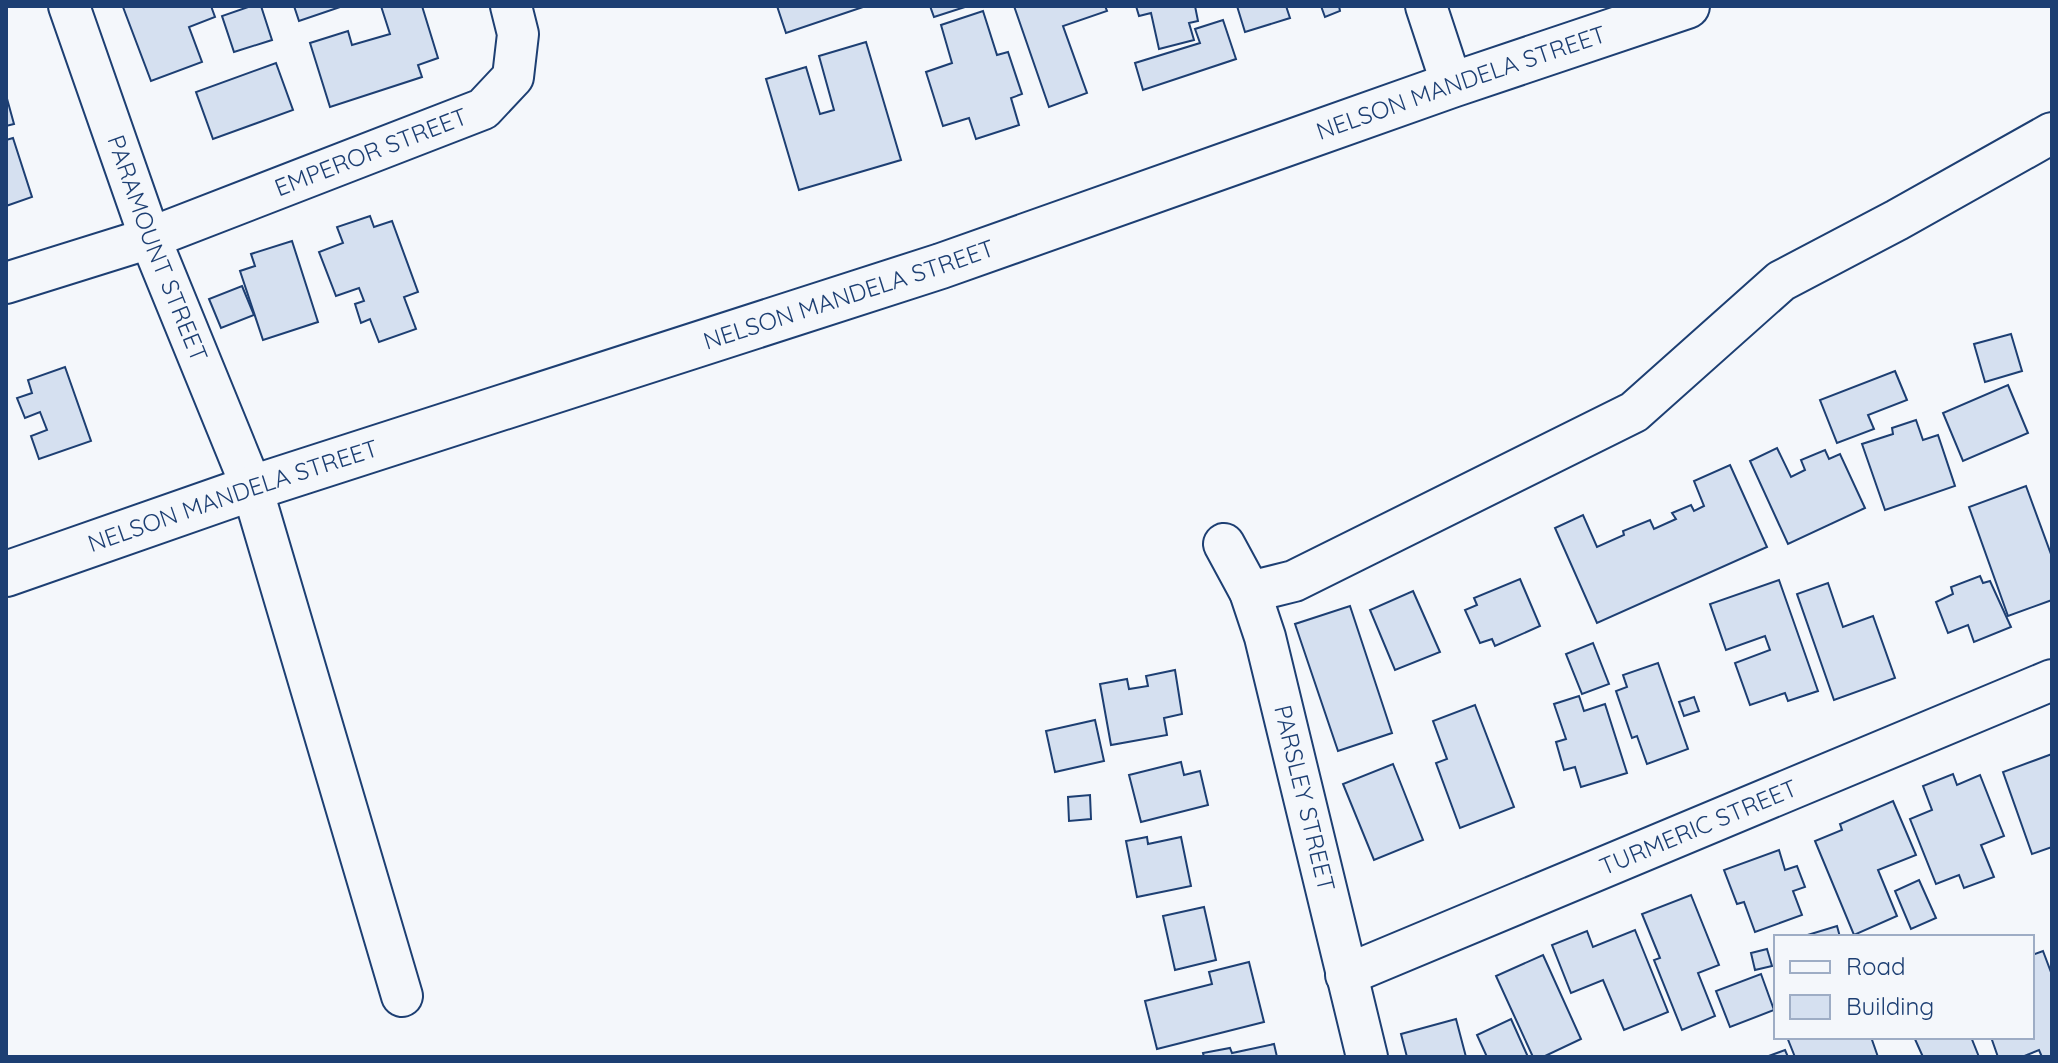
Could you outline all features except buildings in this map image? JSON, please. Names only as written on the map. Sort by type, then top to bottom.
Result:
[{"type":"street","name":"PARAMOUNT STREET","points":[[69,6],[150,238],[252,488],[402,996]]},
{"type":"street","name":"EMPEROR STREET","points":[[6,283],[150,238],[483,109],[513,77],[518,34],[511,6]]},
{"type":"street","points":[[1426,6],[1452,85]]},
{"type":"street","name":"NELSON MANDELA STREET","points":[[6,574],[252,488],[941,266],[1452,85],[1687,6]]},
{"type":"street","points":[[1250,592],[1294,581],[1634,412],[1781,281],[2052,133]]},
{"type":"street","name":"PARSLEY STREET","points":[[1224,544],[1250,592],[1265,637],[1367,1057]]},
{"type":"street","name":"TURMERIC STREET","points":[[1346,975],[2052,680]]}]
